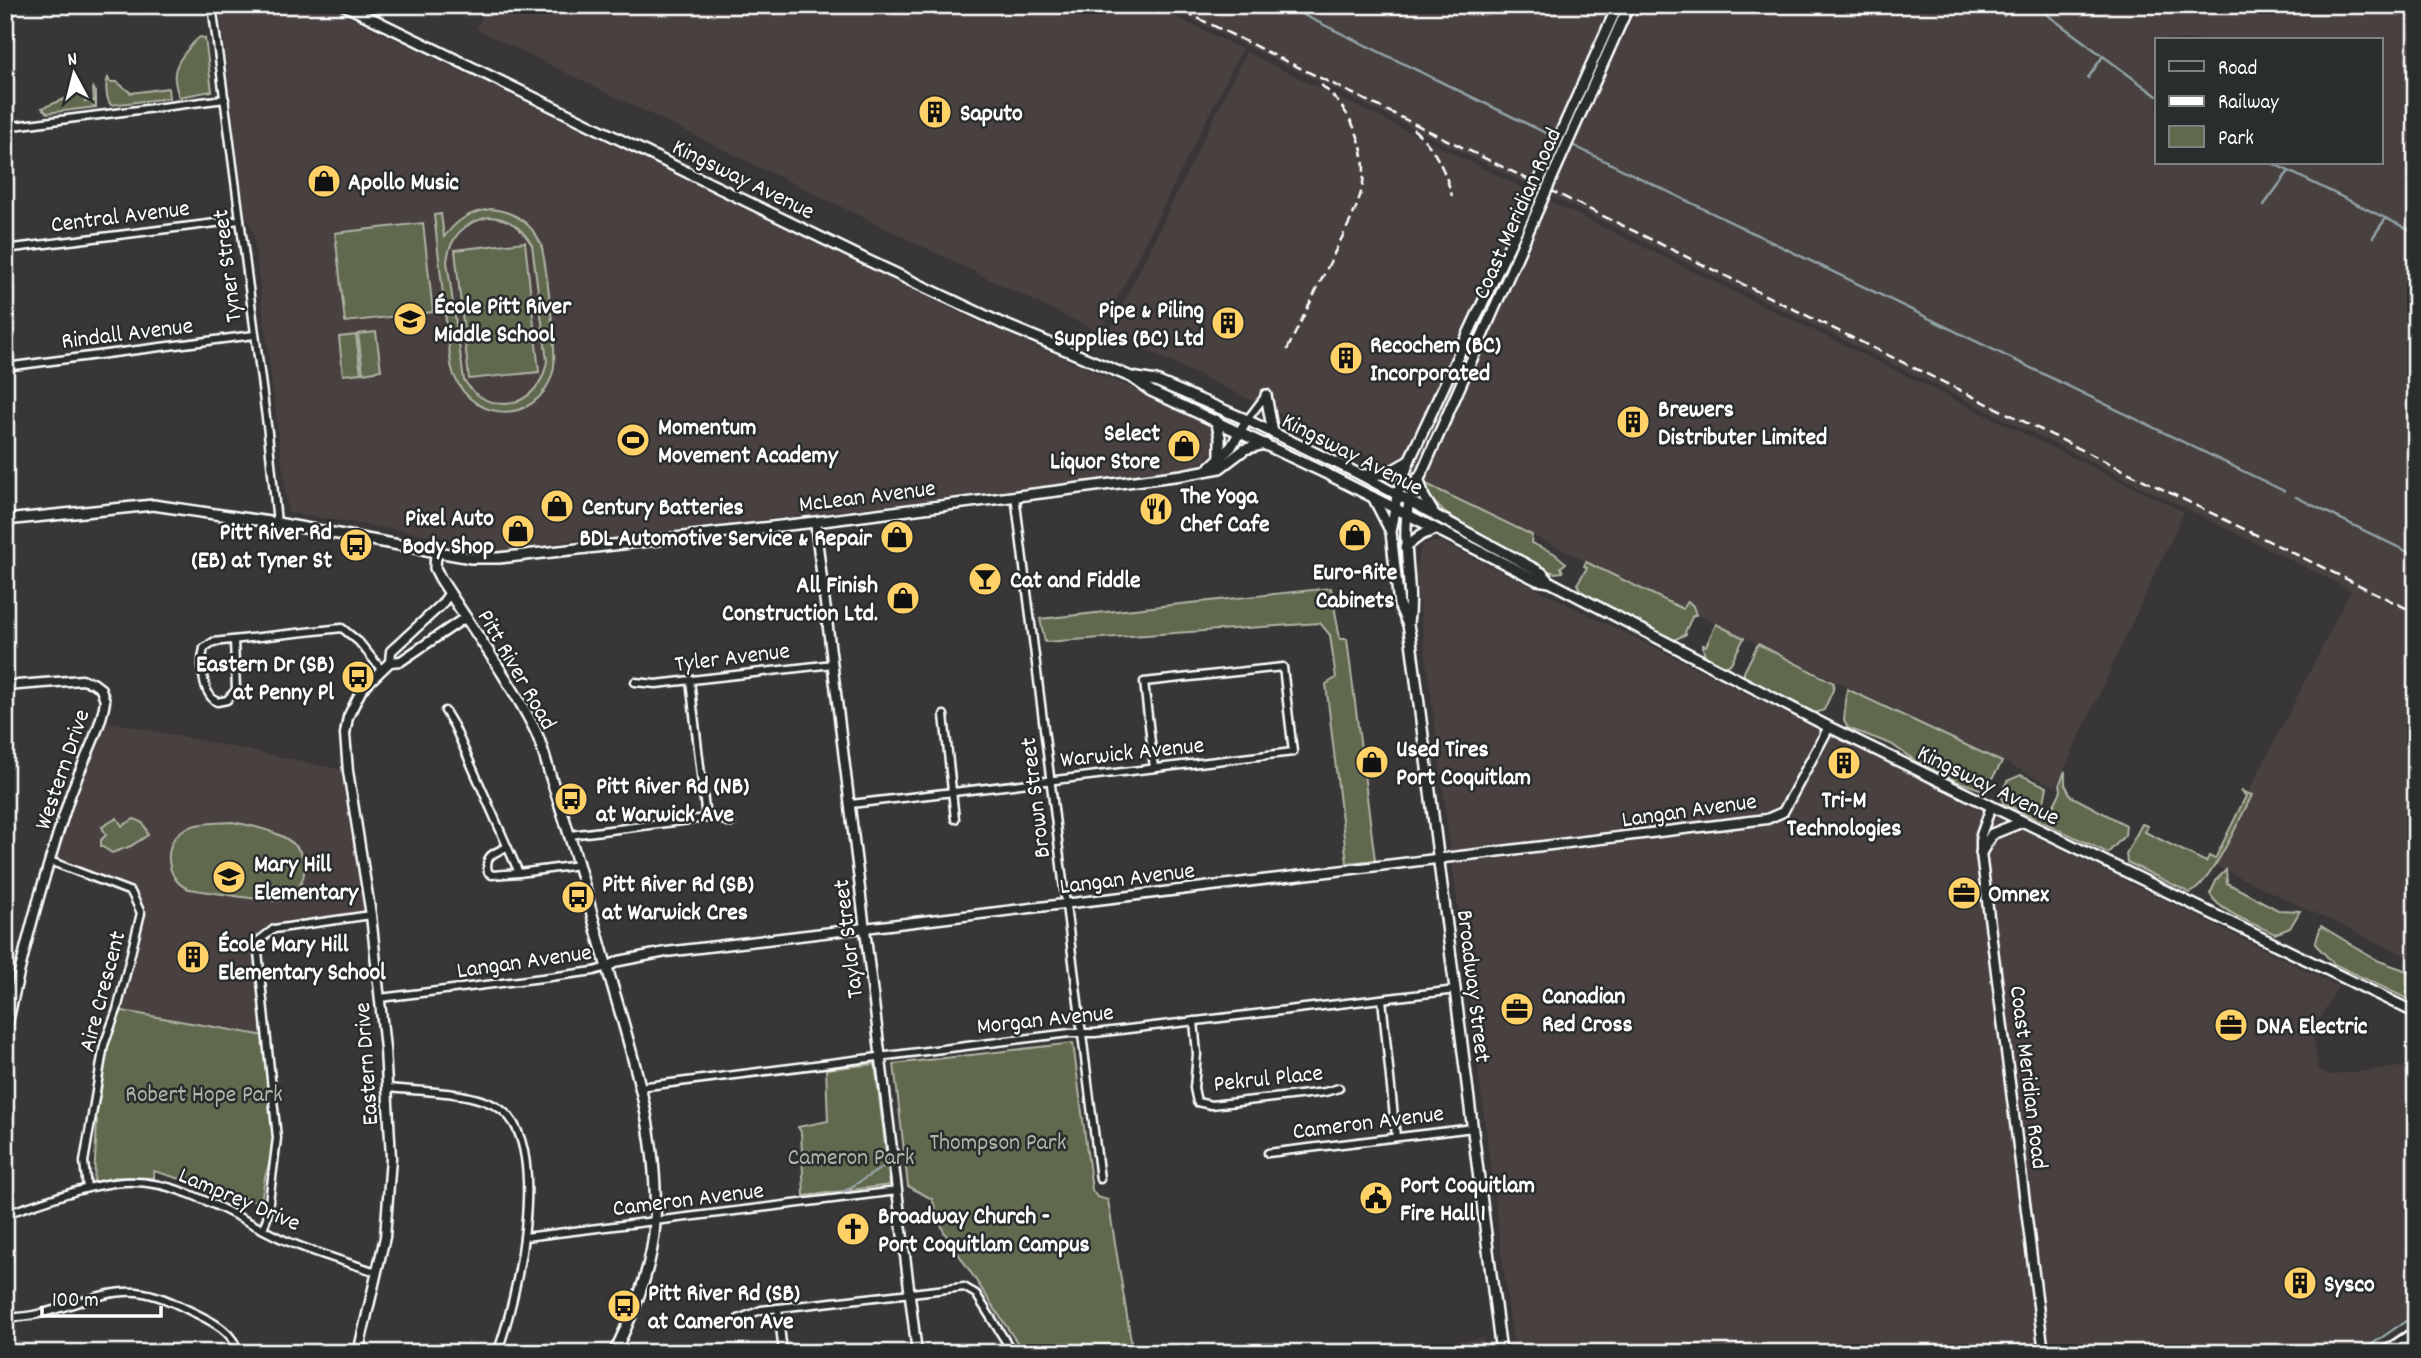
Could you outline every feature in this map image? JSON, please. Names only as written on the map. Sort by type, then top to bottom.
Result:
[{"type":"highway","points":[[2385,1353],[2416,1332]]},
{"type":"highway","points":[[2411,1353],[2416,1350]]},
{"type":"main road","name":"Kingsway Avenue","points":[[344,5],[869,261],[1001,323],[1131,377],[1151,391],[1216,420],[1537,580],[1550,582],[1829,727],[2416,1013]]},
{"type":"main road","name":"Coast Meridian Road","points":[[1397,496],[1409,461],[1618,5]]},
{"type":"main road","name":"Coast Meridian Road","points":[[1406,514],[1418,478],[1629,5]]},
{"type":"main road","name":"Kingsway Avenue","points":[[1131,377],[1156,381],[1247,420],[1361,475],[1542,573],[1550,582]]},
{"type":"main road","points":[[1266,395],[1273,433]]},
{"type":"main road","points":[[1216,420],[1220,437],[1220,458]]},
{"type":"main road","points":[[1204,472],[1231,447],[1247,420]]},
{"type":"main road","points":[[1204,472],[1220,468],[1245,449],[1265,444]]},
{"type":"main road","points":[[1361,475],[1386,474],[1409,461]]},
{"type":"main road","name":"McLean Avenue","points":[[436,552],[474,558],[499,558],[815,522],[1204,472]]},
{"type":"main road","points":[[1418,478],[1424,497],[1436,517]]},
{"type":"main road","name":"Broadway Street","points":[[1397,496],[1391,532],[1399,605],[1408,625]]},
{"type":"main road","points":[[1373,497],[1391,532]]},
{"type":"main road","points":[[5,520],[153,505],[277,523],[436,552]]},
{"type":"main road","name":"Broadway Street","points":[[1406,514],[1405,547],[1410,606],[1408,625],[1501,1353]]},
{"type":"main road","points":[[1405,547],[1435,529]]},
{"type":"main road","name":"Pitt River Road","points":[[436,552],[436,571],[485,644],[535,728],[579,864],[617,996],[639,1087],[651,1147],[655,1221],[646,1275],[614,1353]]},
{"type":"main road","points":[[1981,853],[1988,838],[1997,830],[2022,822]]},
{"type":"street","name":"Tyner Street","points":[[212,5],[277,523]]},
{"type":"street","points":[[5,127],[225,99]]},
{"type":"street","name":"Central Avenue","points":[[5,249],[240,220]]},
{"type":"street","name":"Rindall Avenue","points":[[5,367],[254,335]]},
{"type":"street","points":[[1247,420],[1266,395]]},
{"type":"street","name":"Brown Street","points":[[1015,495],[1100,1179]]},
{"type":"street","name":"Taylor Street","points":[[815,522],[917,1353]]},
{"type":"street","name":"Eastern Drive","points":[[390,662],[391,651],[441,605],[449,594]]},
{"type":"street","name":"Eastern Drive","points":[[358,1353],[385,1237],[391,1158],[389,1088],[371,915],[348,771],[345,734],[354,702],[381,668],[390,662],[401,661],[466,617]]},
{"type":"street","points":[[234,640],[236,690],[227,700],[217,702],[210,697],[206,689],[203,653],[206,646],[213,642],[342,628],[359,642],[381,668]]},
{"type":"street","name":"Tyler Avenue","points":[[635,682],[656,684],[832,664]]},
{"type":"street","name":"Warwick Avenue","points":[[851,804],[1293,752],[1283,667],[1144,682],[1154,768]]},
{"type":"street","name":"Western Drive","points":[[5,686],[82,680],[96,684],[104,695],[103,710],[73,788],[50,861],[14,994],[5,1038]]},
{"type":"street","points":[[690,680],[706,818]]},
{"type":"street","points":[[445,711],[519,873]]},
{"type":"street","points":[[944,715],[955,819]]},
{"type":"street","name":"Langan Avenue","points":[[380,998],[594,971],[619,961],[666,952],[1767,819],[1783,811],[1829,727]]},
{"type":"street","name":"Coast Meridian Road","points":[[1991,807],[1982,835],[1981,853],[2044,1353]]},
{"type":"street","points":[[570,835],[706,818],[717,818],[731,823]]},
{"type":"street","points":[[507,847],[486,860],[488,872],[492,875],[579,864]]},
{"type":"street","name":"Aire Crescent","points":[[50,861],[131,892],[141,913],[117,1010],[104,1045],[84,1162],[87,1188]]},
{"type":"street","points":[[263,1229],[267,1218],[276,1138],[257,942],[274,929],[371,915]]},
{"type":"street","name":"Morgan Avenue","points":[[639,1087],[1456,989]]},
{"type":"street","points":[[1382,999],[1396,1137]]},
{"type":"street","name":"Pekrul Place","points":[[1194,1021],[1197,1054],[1194,1088],[1197,1102],[1211,1105],[1325,1093],[1339,1088]]},
{"type":"street","points":[[389,1088],[480,1100],[502,1110],[519,1133],[524,1155],[525,1237],[510,1320],[497,1353]]},
{"type":"street","name":"Cameron Avenue","points":[[1268,1153],[1473,1128]]},
{"type":"street","name":"Lamprey Drive","points":[[5,1214],[87,1188],[125,1182],[157,1184],[212,1203],[282,1239],[376,1272]]},
{"type":"street","name":"Cameron Avenue","points":[[525,1237],[897,1191]]},
{"type":"street","points":[[738,1319],[754,1312],[778,1308],[967,1287],[976,1294],[1013,1353]]},
{"type":"street","points":[[5,1317],[24,1319],[107,1296],[136,1292],[167,1300],[218,1324],[236,1344],[239,1353]]},
{"type":"street","points":[[778,1308],[783,1353]]},
{"type":"shaded area","points":[[219,5],[325,5],[975,320],[1199,417],[1209,424],[1214,432],[1215,450],[1201,464],[1177,470],[1139,472],[1134,475],[585,541],[580,539],[503,551],[487,551],[486,544],[288,513],[253,231],[245,214]]},
{"type":"shaded area","points":[[488,5],[1151,5],[1242,49],[1100,333],[476,29]]},
{"type":"shaded area","points":[[1163,5],[2416,5],[2416,961],[2212,864],[2351,590]]},
{"type":"shaded area","points":[[1246,52],[2184,512],[2056,787],[1109,332]]},
{"type":"shaded area","points":[[1440,541],[2338,986],[2313,1032],[2318,1069],[2329,1075],[2416,1065],[2416,1312],[2353,1353],[1514,1353],[1415,570],[1422,544]]},
{"type":"shaded area","name":"Mary Hill Elementary","points":[[107,721],[348,771],[371,915],[274,929],[257,941],[266,1036],[117,1010],[141,913],[131,892],[52,862]]},
{"type":"shaded area","points":[[1483,1338],[1485,1353],[1363,1353]]},
{"type":"green space","points":[[200,37],[205,38],[212,91],[179,97],[176,69],[180,59]]},
{"type":"green space","points":[[108,78],[110,82],[117,82],[131,93],[168,88],[169,98],[111,105],[106,92]]},
{"type":"green space","points":[[93,88],[96,92],[96,107],[47,113],[42,108],[79,93],[84,96],[85,102],[94,101]]},
{"type":"green space","points":[[491,209],[521,219],[537,236],[543,255],[553,330],[553,372],[545,390],[532,403],[517,410],[501,412],[485,408],[470,399],[458,384],[451,365],[434,215],[441,214],[444,237],[464,218]],"holes":[[[489,217],[503,219],[514,225],[532,245],[547,361],[535,389],[525,398],[513,403],[500,404],[487,400],[475,393],[464,380],[447,261],[455,237],[473,222]]]},
{"type":"green space","points":[[423,223],[433,312],[345,322],[335,233]]},
{"type":"green space","points":[[525,242],[539,372],[469,379],[455,250]]},
{"type":"green space","points":[[376,332],[381,370],[363,373],[358,334]]},
{"type":"green space","points":[[356,335],[361,373],[343,375],[339,337]]},
{"type":"green space","points":[[1426,484],[1532,535],[1531,543],[1554,553],[1566,563],[1561,567],[1563,572],[1555,573],[1532,565],[1444,512],[1429,497]]},
{"type":"green space","points":[[1586,562],[1683,609],[1688,601],[1696,615],[1693,615],[1686,634],[1672,641],[1582,593],[1577,584],[1587,568],[1584,566]]},
{"type":"green space","points":[[1331,588],[1340,639],[1347,639],[1375,860],[1347,863],[1326,684],[1336,678],[1330,635],[1320,623],[1045,642],[1040,619]]},
{"type":"green space","points":[[1716,624],[1744,638],[1731,663],[1724,669],[1709,660],[1703,650],[1703,645],[1706,646]]},
{"type":"green space","points":[[1758,644],[1834,683],[1824,710],[1815,713],[1744,677]]},
{"type":"green space","points":[[1847,689],[2002,762],[1983,790],[1956,781],[1917,762],[1891,744],[1848,728],[1844,721]]},
{"type":"green space","points":[[2065,771],[2065,784],[2071,796],[2126,825],[2125,835],[2108,853],[2003,803],[2001,795],[2007,781],[2021,775],[2047,787],[2042,811],[2049,815],[2061,791],[2060,783]]},
{"type":"green space","points":[[2241,791],[2252,795],[2216,864],[2190,893],[2127,862],[2126,854],[2142,824],[2148,826],[2145,832],[2206,862],[2209,856],[2215,859],[2246,796]]},
{"type":"green space","points":[[117,818],[122,826],[134,819],[140,821],[148,835],[131,846],[112,853],[101,846],[101,840],[106,835],[102,827]]},
{"type":"green space","points":[[232,822],[270,831],[293,844],[301,853],[304,864],[303,878],[292,894],[281,900],[251,898],[189,889],[175,879],[169,853],[176,836],[194,826]]},
{"type":"green space","points":[[2226,870],[2227,883],[2278,910],[2300,911],[2290,928],[2275,934],[2221,907],[2210,894],[2217,879]]},
{"type":"green space","points":[[2321,926],[2379,961],[2416,974],[2416,1003],[2334,964],[2315,944]]},
{"type":"green space","name":"Robert Hope Park","points":[[117,1010],[266,1036],[277,1138],[265,1177],[261,1203],[154,1171],[154,1178],[115,1177],[94,1182],[97,1120],[91,1118]]},
{"type":"green space","name":"Thompson Park","points":[[1073,1043],[1092,1190],[1097,1197],[1108,1200],[1133,1353],[1024,1353],[944,1232],[932,1199],[908,1186],[894,1064]]},
{"type":"green space","name":"Cameron Park","points":[[875,1064],[890,1185],[804,1196],[801,1132],[798,1127],[828,1121],[826,1069]]},
{"type":"waterway","points":[[1283,5],[1554,137]]},
{"type":"waterway","points":[[2004,16],[2013,5]]},
{"type":"waterway","points":[[2034,5],[2155,95]]},
{"type":"waterway","points":[[2088,78],[2103,56]]},
{"type":"waterway","points":[[1570,144],[2284,491]]},
{"type":"waterway","points":[[2274,164],[2416,233]]},
{"type":"waterway","points":[[2264,205],[2289,171]]},
{"type":"waterway","points":[[2373,237],[2386,218]]},
{"type":"waterway","points":[[2296,497],[2416,556]]},
{"type":"waterway","points":[[840,1194],[883,1167]]},
{"type":"waterway","points":[[2359,1353],[2416,1314]]},
{"type":"railway","points":[[1171,5],[2416,613]]},
{"type":"railway","points":[[1287,350],[1350,221],[1363,183],[1364,167],[1358,136],[1342,107],[1320,84]]},
{"type":"railway","points":[[1413,129],[1438,159],[1452,196]]},
{"type":"place","name":"Saputo","points":[[935,112]]},
{"type":"place","name":"Apollo Music","points":[[324,181]]},
{"type":"place","name":"École Pitt River Middle School","points":[[410,319]]},
{"type":"place","name":"Pipe & Piling Supplies (BC) Ltd","points":[[1228,323]]},
{"type":"place","name":"Recochem (BC) Incorporated","points":[[1346,358]]},
{"type":"place","name":"Brewers Distributer Limited","points":[[1633,422]]},
{"type":"place","name":"Momentum Movement Academy","points":[[633,440]]},
{"type":"place","name":"Select Liquor Store","points":[[1184,446]]},
{"type":"place","name":"Century Batteries","points":[[557,506]]},
{"type":"place","name":"The Yoga Chef Cafe","points":[[1156,509]]},
{"type":"place","name":"Pixel Auto Body Shop","points":[[518,531]]},
{"type":"place","name":"Euro-Rite Cabinets","points":[[1355,535]]},
{"type":"place","name":"BDL Automotive Service & Repair","points":[[897,537]]},
{"type":"place","name":"Pitt River Rd (EB) at Tyner St","points":[[356,545]]},
{"type":"place","name":"Cat and Fiddle","points":[[985,579]]},
{"type":"place","name":"All Finish Construction Ltd.","points":[[903,598]]},
{"type":"place","name":"Eastern Dr (SB) at Penny Pl","points":[[358,677]]},
{"type":"place","name":"Used Tires Port Coquitlam","points":[[1372,762]]},
{"type":"place","name":"Tri-M Technologies","points":[[1844,763]]},
{"type":"place","name":"Pitt River Rd (NB) at Warwick Ave","points":[[571,799]]},
{"type":"place","name":"Mary Hill Elementary","points":[[229,877]]},
{"type":"place","name":"Omnex","points":[[1964,893]]},
{"type":"place","name":"Pitt River Rd (SB) at Warwick Cres","points":[[578,897]]},
{"type":"place","name":"École Mary Hill Elementary School","points":[[193,957]]},
{"type":"place","name":"Canadian Red Cross","points":[[1517,1009]]},
{"type":"place","name":"DNA Electric","points":[[2231,1025]]},
{"type":"place","name":"Port Coquitlam Fire Hall 1","points":[[1376,1198]]},
{"type":"place","name":"Broadway Church - Port Coquitlam Campus","points":[[853,1229]]},
{"type":"place","name":"Sysco","points":[[2300,1283]]},
{"type":"place","name":"Pitt River Rd (SB) at Cameron Ave","points":[[624,1306]]}]
